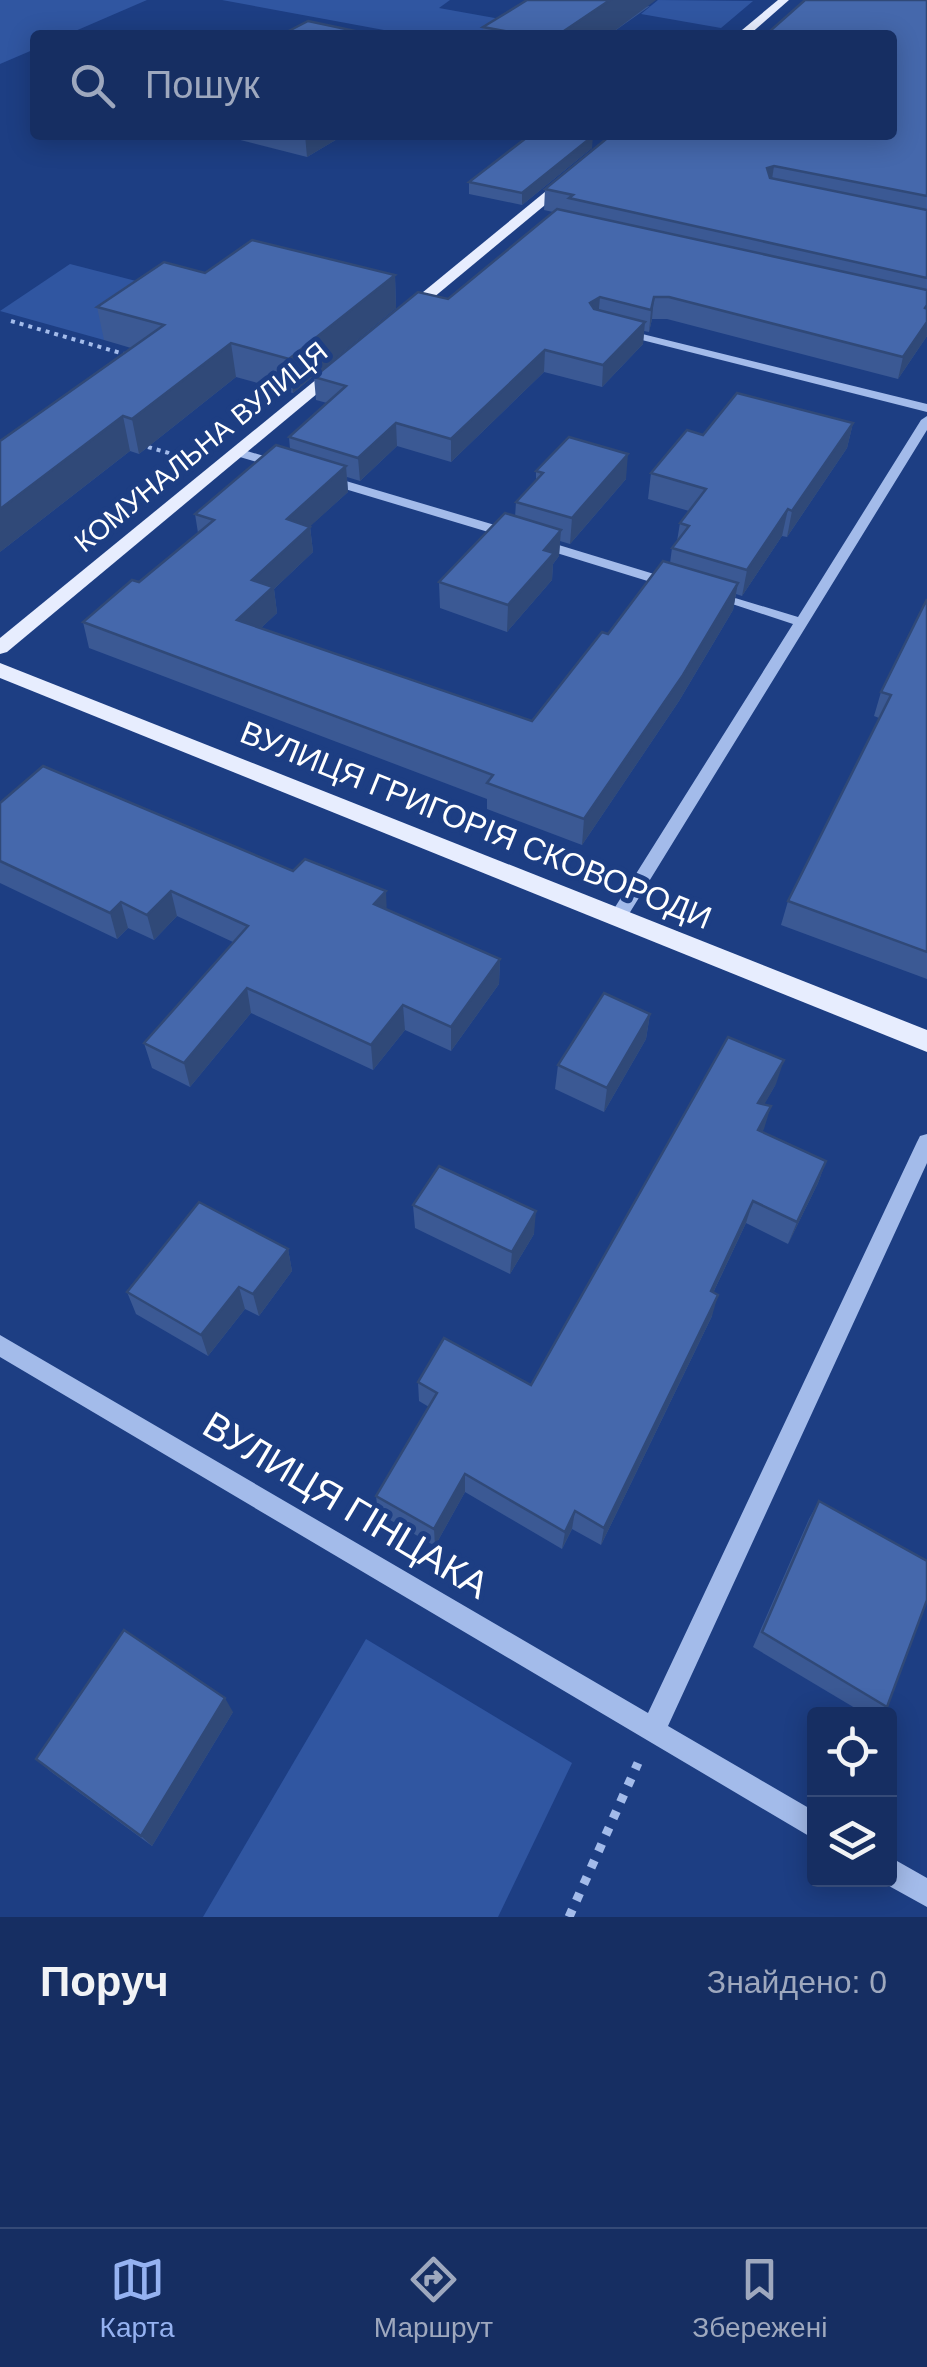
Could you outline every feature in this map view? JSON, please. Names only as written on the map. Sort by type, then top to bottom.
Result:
[{"type":"main road","points":[[748,30],[784,0]]},
{"type":"main road","points":[[396,322],[580,170]]},
{"type":"main road","name":"КОМУНАЛЬНА ВУЛИЦЯ","points":[[0,648],[352,358]]},
{"type":"main road","name":"ВУЛИЦЯ ГРИГОРІЯ СКОВОРОДИ","points":[[0,670],[927,1041]]},
{"type":"street","points":[[524,216],[544,220]]},
{"type":"street","points":[[615,330],[927,408]]},
{"type":"street","points":[[618,916],[927,420]]},
{"type":"street","points":[[237,452],[294,469]]},
{"type":"street","points":[[313,475],[803,623]]},
{"type":"street","points":[[653,1730],[927,1142]]},
{"type":"street","name":"ВУЛИЦЯ ГІНЦАКА","points":[[0,1345],[807,1822]]},
{"type":"street","points":[[897,1875],[927,1893]]},
{"type":"path","points":[[11,321],[143,360]]},
{"type":"path","points":[[148,447],[179,456]]},
{"type":"path","points":[[568,1917],[653,1730]]},
{"type":"shaded area","points":[[0,0],[147,0],[78,30],[30,30],[30,51],[0,64]]},
{"type":"shaded area","points":[[222,0],[450,0],[439,8],[539,26],[533,30],[384,30]]},
{"type":"shaded area","points":[[658,0],[753,1],[721,28],[641,14]]},
{"type":"shaded area","points":[[70,264],[175,291],[104,340],[0,311]]},
{"type":"shaded area","points":[[366,1639],[572,1763],[498,1917],[203,1917]]},
{"type":"building","points":[[527,0],[610,0],[565,30],[483,27]]},
{"type":"building","points":[[805,0],[927,0],[927,196],[774,166],[767,168],[770,178],[927,210],[927,278],[569,198],[573,195],[545,189],[605,140],[897,140],[897,30],[771,30]]},
{"type":"building","points":[[308,21],[350,30],[291,30]]},
{"type":"building","points":[[524,140],[588,140],[522,193],[469,182]]},
{"type":"building","points":[[557,209],[927,290],[927,322],[903,357],[669,297],[654,297],[651,310],[600,297],[590,303],[594,309],[645,322],[603,365],[545,350],[451,439],[396,423],[358,458],[289,437],[346,386],[314,377],[418,292],[448,299]]},
{"type":"building","points":[[252,240],[395,275],[289,359],[231,343],[132,419],[123,416],[0,509],[0,441],[164,325],[97,307],[164,262],[205,273]]},
{"type":"building","points":[[737,393],[853,423],[747,570],[672,548],[689,526],[680,523],[706,489],[651,473],[687,430],[703,435]]},
{"type":"building","points":[[569,437],[628,454],[572,518],[516,502],[543,473],[536,471]]},
{"type":"building","points":[[276,445],[346,466],[287,519],[310,527],[252,580],[273,587],[237,620],[532,721],[602,632],[608,634],[663,561],[738,583],[683,675],[584,819],[487,783],[493,775],[83,622],[132,580],[139,582],[214,520],[195,514]]},
{"type":"building","points":[[505,513],[561,530],[544,550],[554,553],[508,605],[439,582]]},
{"type":"building","points":[[927,599],[927,952],[788,901],[891,695],[881,692]]},
{"type":"building","points":[[43,766],[293,871],[305,859],[386,891],[374,904],[500,959],[451,1027],[403,1005],[371,1045],[247,988],[184,1063],[144,1043],[248,926],[171,891],[147,915],[121,902],[110,913],[0,861],[0,803]]},
{"type":"building","points":[[604,993],[650,1014],[607,1088],[558,1065]]},
{"type":"building","points":[[728,1037],[784,1060],[758,1103],[771,1106],[758,1130],[826,1161],[797,1222],[753,1201],[711,1291],[718,1295],[604,1528],[575,1511],[565,1532],[465,1474],[434,1529],[376,1496],[437,1393],[418,1382],[444,1338],[531,1385]]},
{"type":"building","points":[[439,1166],[536,1211],[512,1252],[413,1205]]},
{"type":"building","points":[[199,1202],[288,1249],[253,1294],[239,1287],[201,1335],[127,1292]]},
{"type":"building","points":[[819,1501],[927,1561],[927,1600],[887,1707],[762,1632]]},
{"type":"building","points":[[124,1630],[225,1698],[141,1836],[36,1759]]}]
